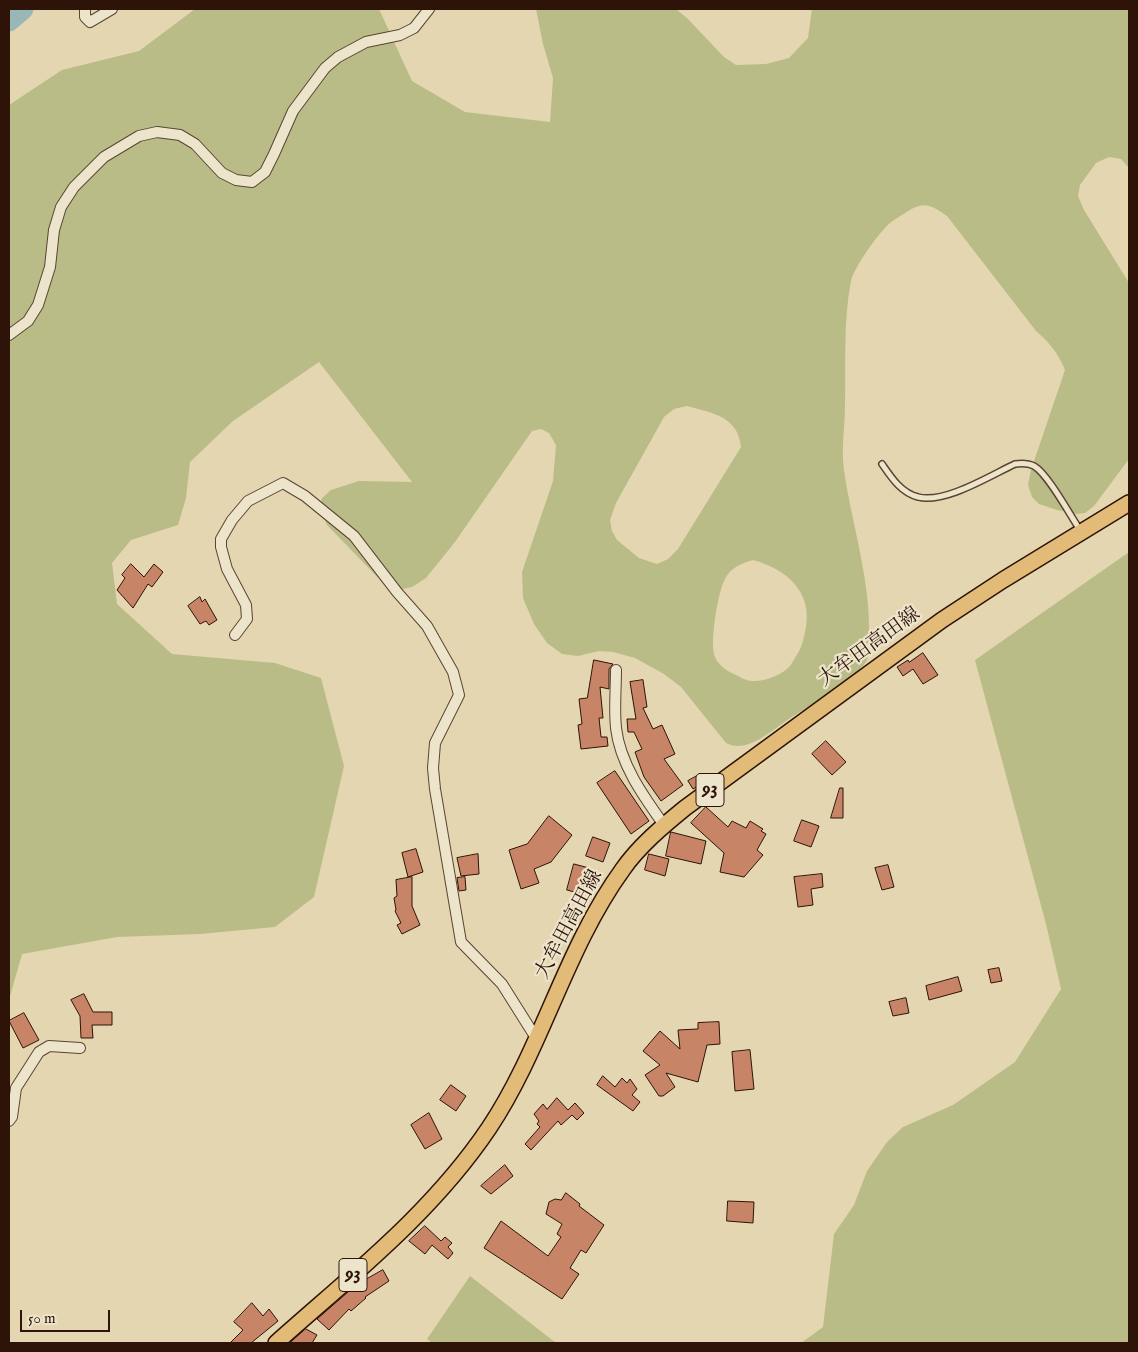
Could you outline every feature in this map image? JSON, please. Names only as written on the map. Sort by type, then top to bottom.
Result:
[{"type":"main road","name":"大牟田高田線","points":[[276,1343],[379,1253],[452,1177],[501,1109],[583,935],[601,902],[624,868],[664,825],[684,808],[942,620],[1003,580],[1129,503]]},
{"type":"street","points":[[85,9],[85,17],[90,22],[112,9]]},
{"type":"street","points":[[9,335],[28,321],[38,305],[50,267],[54,230],[61,207],[74,187],[104,156],[139,136],[158,132],[180,135],[194,144],[222,173],[236,180],[252,182],[265,172],[293,111],[325,68],[338,57],[366,42],[400,35],[414,28],[429,9]]},
{"type":"street","points":[[235,635],[247,619],[246,605],[227,569],[221,547],[221,539],[232,520],[248,501],[283,483],[305,496],[354,536],[397,592],[427,626],[453,672],[459,695],[435,743],[433,768],[461,942],[502,984],[536,1038]]},
{"type":"street","points":[[616,670],[616,728],[622,753],[643,795],[664,825]]},
{"type":"street","points":[[9,1122],[12,1117],[16,1088],[40,1052],[49,1046],[80,1048]]},
{"type":"lane","points":[[882,464],[892,480],[905,491],[918,497],[932,498],[953,494],[1015,464],[1025,463],[1036,467],[1044,475],[1081,533]]},
{"type":"green space","points":[[195,9],[379,9],[412,81],[465,112],[550,122],[553,78],[543,44],[536,9],[676,9],[724,57],[736,65],[766,64],[789,58],[808,38],[812,9],[1129,9],[1129,168],[1121,159],[1109,157],[1096,163],[1080,185],[1078,196],[1084,210],[1129,283],[1129,459],[1094,506],[1085,513],[1077,514],[1057,510],[1039,504],[1032,497],[1028,485],[1031,470],[1065,370],[1053,349],[1036,331],[947,216],[925,205],[914,208],[894,220],[876,239],[853,275],[848,296],[846,328],[843,462],[867,595],[869,616],[868,657],[856,673],[845,682],[765,736],[750,744],[734,746],[726,743],[681,687],[664,674],[635,658],[613,652],[599,651],[578,656],[562,654],[547,643],[534,624],[523,598],[522,572],[553,481],[556,445],[549,433],[541,429],[532,431],[455,542],[426,578],[412,587],[403,589],[386,586],[327,525],[319,508],[322,498],[331,490],[359,481],[412,482],[319,362],[233,421],[190,462],[186,498],[178,525],[131,540],[112,563],[117,604],[172,654],[275,663],[321,678],[344,766],[314,897],[275,927],[200,934],[117,937],[22,954],[9,1000],[9,105],[62,70],[139,51]],"holes":[[[687,406],[714,414],[729,422],[735,428],[741,447],[678,549],[668,559],[657,564],[639,558],[617,540],[612,531],[610,520],[616,503],[664,417],[674,409]],[[753,560],[776,569],[794,583],[801,592],[807,614],[802,643],[790,666],[778,675],[757,681],[743,679],[720,665],[713,651],[717,606],[722,585],[727,575],[737,566]]]},
{"type":"green space","points":[[1129,552],[1129,1343],[801,1343],[823,1327],[834,1234],[854,1205],[867,1171],[887,1142],[903,1127],[953,1105],[1015,1062],[1061,989],[1046,924],[975,660]]},
{"type":"green space","points":[[470,1276],[556,1343],[432,1343],[427,1339]]},
{"type":"building","points":[[131,564],[144,577],[154,564],[163,572],[152,587],[148,584],[133,608],[117,590],[125,578],[122,575]]},
{"type":"building","points":[[200,597],[202,602],[205,599],[217,620],[209,625],[206,621],[200,624],[188,606]]},
{"type":"building","points":[[923,653],[938,675],[923,684],[913,669],[903,676],[897,667]]},
{"type":"building","points":[[594,660],[613,664],[609,669],[609,689],[600,687],[603,718],[599,718],[601,737],[607,737],[608,746],[581,749],[578,725],[582,724],[579,699],[587,698]]},
{"type":"building","points":[[643,680],[647,707],[643,708],[653,729],[662,725],[675,754],[664,759],[683,785],[661,801],[644,777],[635,752],[642,749],[634,732],[628,732],[627,719],[636,719],[630,682]]},
{"type":"building","points":[[826,741],[846,762],[832,775],[812,754]]},
{"type":"building","points":[[615,771],[649,821],[631,834],[597,783]]},
{"type":"building","points":[[697,776],[702,784],[693,789],[688,781]]},
{"type":"building","points":[[840,788],[843,788],[843,818],[831,818]]},
{"type":"building","points":[[706,807],[728,827],[732,821],[746,828],[750,821],[763,829],[761,831],[766,834],[757,850],[763,855],[744,877],[720,872],[724,853],[691,823]]},
{"type":"building","points":[[549,816],[572,835],[551,862],[534,869],[539,883],[521,889],[509,850],[527,844]]},
{"type":"building","points":[[802,820],[819,826],[811,847],[794,841]]},
{"type":"building","points":[[671,832],[706,841],[701,864],[666,856]]},
{"type":"building","points":[[593,837],[610,843],[603,862],[586,856]]},
{"type":"building","points":[[416,849],[423,872],[408,877],[402,853]]},
{"type":"building","points":[[478,854],[479,874],[461,876],[457,858]]},
{"type":"building","points":[[649,854],[669,859],[665,876],[645,870]]},
{"type":"building","points":[[574,864],[589,868],[582,894],[567,890]]},
{"type":"building","points":[[888,865],[894,887],[882,890],[875,868]]},
{"type":"building","points":[[822,874],[823,887],[811,889],[813,905],[798,907],[794,877]]},
{"type":"building","points":[[412,877],[412,906],[420,925],[402,934],[397,925],[401,923],[395,911],[394,898],[397,896],[396,880]]},
{"type":"building","points":[[465,877],[466,890],[459,891],[457,878]]},
{"type":"building","points":[[999,968],[1002,981],[991,983],[988,970]]},
{"type":"building","points":[[958,977],[962,991],[929,1000],[926,986]]},
{"type":"building","points":[[84,994],[93,1012],[112,1012],[112,1025],[92,1025],[93,1038],[81,1038],[80,1016],[71,1000]]},
{"type":"building","points":[[906,998],[909,1013],[893,1016],[889,1002]]},
{"type":"building","points":[[24,1013],[39,1040],[23,1048],[9,1021]]},
{"type":"building","points":[[719,1022],[720,1044],[707,1045],[698,1082],[666,1073],[675,1087],[663,1096],[659,1096],[645,1075],[660,1065],[643,1051],[660,1031],[680,1049],[678,1030],[698,1029],[698,1023]]},
{"type":"building","points":[[750,1050],[754,1089],[735,1091],[732,1052]]},
{"type":"building","points":[[603,1076],[615,1087],[622,1078],[627,1083],[630,1079],[637,1089],[632,1095],[640,1102],[633,1111],[597,1085]]},
{"type":"building","points":[[451,1085],[466,1096],[456,1111],[440,1100]]},
{"type":"building","points":[[557,1098],[568,1110],[575,1103],[584,1113],[577,1120],[572,1115],[561,1125],[558,1121],[531,1150],[525,1144],[540,1127],[537,1124],[539,1121],[534,1114],[543,1104],[547,1109]]},
{"type":"building","points":[[429,1113],[442,1139],[425,1149],[411,1125]]},
{"type":"building","points":[[505,1165],[513,1176],[491,1194],[481,1186]]},
{"type":"building","points":[[566,1193],[580,1204],[579,1206],[604,1225],[586,1253],[581,1250],[570,1268],[579,1274],[562,1299],[484,1248],[501,1221],[548,1256],[561,1237],[557,1234],[562,1224],[546,1214],[549,1202],[555,1199],[561,1200]]},
{"type":"building","points":[[728,1201],[754,1202],[753,1223],[727,1221]]},
{"type":"building","points":[[425,1226],[441,1241],[445,1237],[452,1243],[448,1247],[453,1253],[448,1259],[432,1245],[425,1254],[409,1241]]},
{"type":"building","points":[[383,1270],[389,1281],[365,1297],[351,1311],[349,1309],[329,1330],[317,1319],[356,1285]]},
{"type":"building","points":[[252,1303],[263,1316],[269,1309],[278,1321],[251,1343],[230,1343],[243,1330],[234,1322]]},
{"type":"building","points":[[306,1329],[317,1335],[312,1343],[290,1343]]},
{"type":"waterway","points":[[9,21],[23,9]]}]
